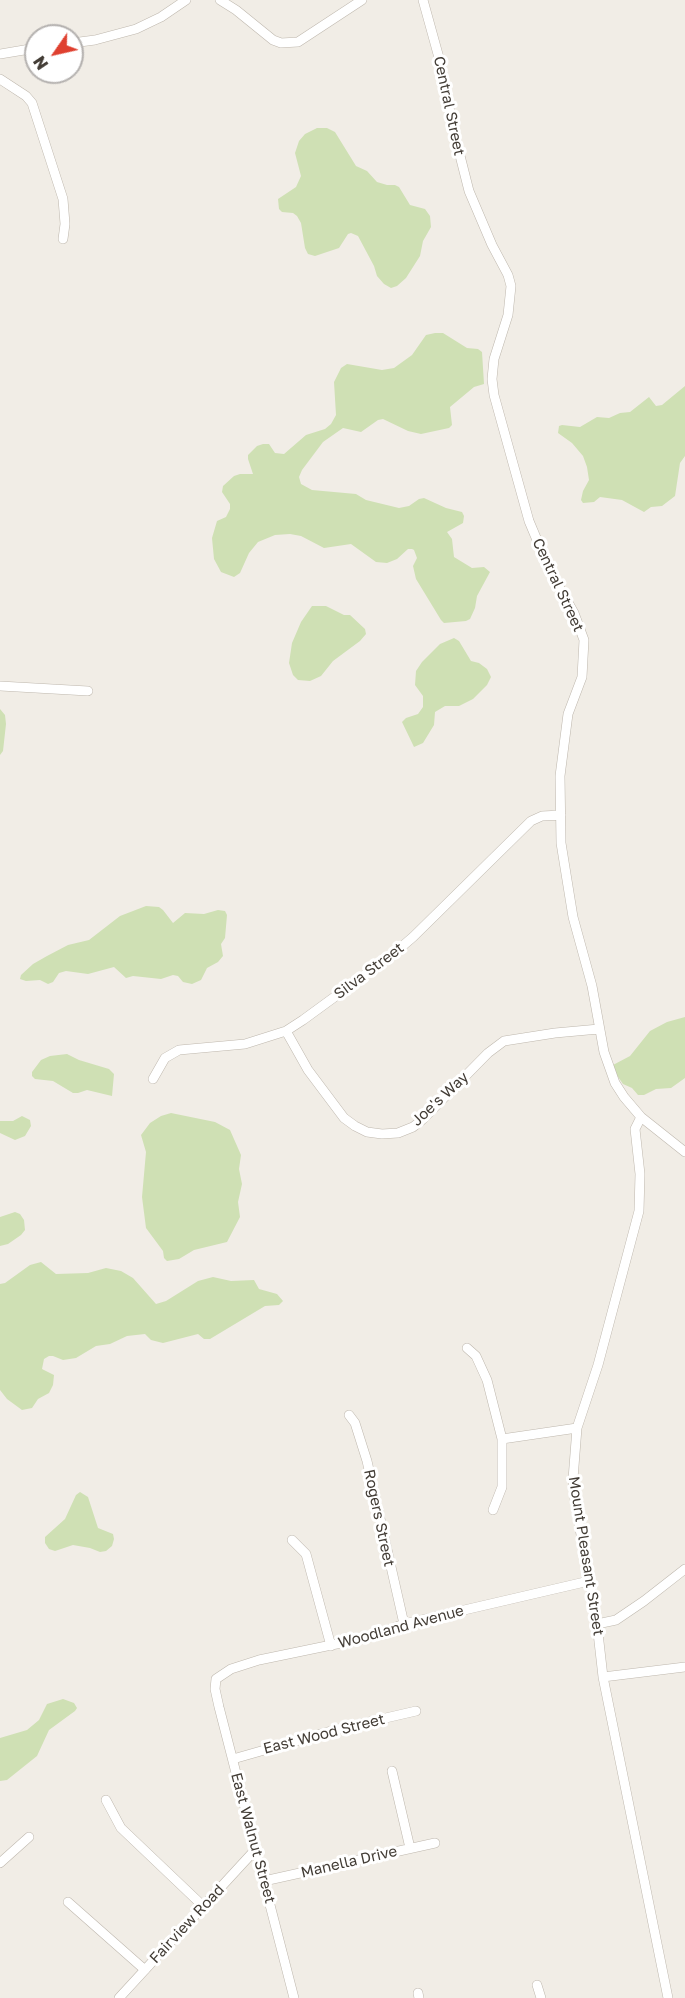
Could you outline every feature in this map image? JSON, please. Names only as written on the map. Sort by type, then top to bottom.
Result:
[{"type":"street","points":[[84,41],[136,29],[161,17],[186,0]]},
{"type":"street","points":[[220,0],[273,40],[291,43],[307,37],[362,0]]},
{"type":"street","name":"Central Street","points":[[423,0],[441,65],[469,190],[511,286],[508,315],[494,359],[492,379],[494,395],[529,521],[550,571],[574,613],[584,640],[582,677],[568,714],[560,776],[561,843],[573,917],[591,986],[598,1029],[607,1065],[624,1097],[641,1117],[685,1152]]},
{"type":"street","points":[[0,54],[24,50]]},
{"type":"street","points":[[0,79],[26,96],[32,103],[63,199],[65,224],[63,239]]},
{"type":"street","points":[[0,686],[88,692]]},
{"type":"street","name":"Silva Street","points":[[153,1079],[165,1058],[179,1050],[245,1044],[286,1031],[399,949],[531,821],[542,816],[561,815]]},
{"type":"street","name":"Joe's Way","points":[[286,1031],[308,1070],[344,1118],[367,1132],[382,1134],[398,1133],[413,1127],[488,1053],[504,1041],[598,1029]]},
{"type":"street","name":"Mount Pleasant Street","points":[[641,1117],[635,1129],[640,1185],[639,1211],[598,1365],[577,1428],[573,1479],[597,1624],[603,1677],[668,1998]]},
{"type":"street","points":[[467,1348],[476,1356],[488,1380],[502,1439],[502,1487],[493,1510]]},
{"type":"street","name":"Rogers Street","points":[[349,1415],[356,1423],[367,1461],[404,1624]]},
{"type":"street","points":[[502,1439],[577,1428]]},
{"type":"street","points":[[292,1540],[306,1554],[331,1646]]},
{"type":"street","points":[[597,1624],[616,1620],[685,1569]]},
{"type":"street","name":"Woodland Avenue","points":[[216,1678],[231,1669],[259,1660],[370,1637],[404,1624],[589,1581]]},
{"type":"street","points":[[603,1677],[685,1667]]},
{"type":"street","name":"East Walnut Street","points":[[216,1678],[215,1689],[219,1707],[294,1998]]},
{"type":"street","name":"East Wood Street","points":[[233,1759],[318,1734],[416,1711]]},
{"type":"street","points":[[392,1771],[410,1848]]},
{"type":"street","points":[[106,1800],[121,1828],[203,1906]]},
{"type":"street","points":[[0,1863],[29,1837]]},
{"type":"street","name":"Manella Drive","points":[[264,1881],[435,1843]]},
{"type":"street","name":"Fairview Road","points":[[119,1998],[255,1850]]},
{"type":"street","points":[[68,1902],[145,1970]]},
{"type":"street","points":[[537,1985],[541,1998]]},
{"type":"green space","points":[[317,128],[327,128],[335,132],[356,166],[367,171],[377,182],[399,187],[410,205],[425,209],[430,216],[431,227],[423,241],[420,256],[406,278],[397,286],[391,288],[377,276],[358,236],[351,233],[339,248],[315,256],[308,254],[301,223],[297,216],[279,209],[278,199],[296,187],[301,176],[295,153],[299,141],[305,134]]},
{"type":"green space","points":[[443,333],[467,348],[478,349],[482,352],[484,384],[474,387],[450,407],[452,425],[449,428],[421,434],[408,431],[383,419],[361,432],[343,428],[323,442],[299,477],[301,484],[312,490],[356,494],[366,500],[399,508],[409,506],[424,498],[462,512],[463,523],[447,532],[452,539],[454,557],[472,568],[484,567],[490,572],[477,596],[470,619],[444,623],[441,620],[416,579],[413,566],[417,558],[412,549],[408,549],[397,559],[387,563],[376,562],[351,544],[324,548],[301,536],[275,535],[258,542],[249,553],[240,573],[234,577],[221,572],[214,559],[212,538],[217,521],[226,517],[230,509],[230,504],[222,492],[223,486],[234,476],[253,474],[248,455],[257,446],[263,444],[269,444],[275,453],[284,454],[306,435],[325,429],[331,424],[336,415],[334,382],[341,368],[347,364],[382,370],[394,368],[412,355],[426,335]]},
{"type":"green space","points":[[685,386],[685,456],[680,463],[675,496],[662,506],[651,507],[644,512],[622,500],[600,497],[594,502],[583,503],[581,500],[583,491],[589,480],[587,467],[583,456],[572,443],[558,433],[559,426],[580,427],[597,417],[609,418],[630,412],[649,397],[656,406],[662,405]]},
{"type":"green space","points":[[312,606],[326,606],[344,615],[350,615],[365,629],[366,634],[333,661],[321,676],[310,681],[298,680],[293,675],[289,663],[292,643],[301,622]]},
{"type":"green space","points":[[454,638],[459,641],[471,661],[487,669],[491,677],[487,685],[473,699],[459,706],[445,706],[435,712],[434,725],[423,743],[414,747],[402,722],[418,714],[423,707],[423,696],[415,685],[416,671],[440,644]]},
{"type":"green space","points":[[0,709],[5,715],[6,724],[3,751],[0,755]]},
{"type":"green space","points":[[146,906],[159,907],[173,923],[185,913],[204,914],[218,910],[225,911],[227,915],[225,938],[221,944],[223,956],[207,968],[201,980],[192,984],[183,982],[178,976],[173,975],[161,979],[133,976],[126,978],[114,967],[88,974],[66,971],[59,973],[53,982],[48,984],[40,980],[20,979],[21,975],[33,964],[68,945],[89,940],[120,916]]},
{"type":"green space","points":[[685,1017],[685,1078],[671,1088],[656,1089],[644,1095],[638,1095],[632,1088],[623,1084],[614,1071],[613,1065],[630,1056],[650,1031],[667,1022]]},
{"type":"green space","points":[[67,1054],[109,1069],[114,1074],[112,1096],[87,1090],[73,1093],[53,1081],[35,1079],[32,1076],[32,1072],[41,1060],[50,1056]]},
{"type":"green space","points":[[171,1113],[215,1122],[230,1130],[241,1155],[239,1169],[242,1184],[238,1202],[240,1217],[227,1242],[194,1250],[179,1259],[167,1261],[163,1251],[146,1228],[142,1197],[146,1152],[141,1135],[150,1123]]},
{"type":"green space","points":[[22,1116],[30,1120],[31,1126],[25,1136],[15,1140],[0,1133],[0,1121],[13,1121]]},
{"type":"green space","points":[[15,1212],[20,1214],[24,1220],[25,1230],[8,1244],[0,1246],[0,1217]]},
{"type":"green space","points":[[41,1262],[56,1274],[88,1273],[106,1268],[121,1271],[133,1278],[156,1304],[166,1301],[198,1281],[213,1277],[231,1281],[254,1280],[259,1289],[277,1294],[283,1301],[279,1305],[265,1306],[210,1339],[204,1339],[198,1334],[163,1343],[151,1340],[145,1334],[127,1336],[110,1344],[96,1346],[76,1358],[63,1360],[49,1356],[44,1359],[42,1369],[54,1375],[49,1393],[38,1399],[32,1408],[22,1410],[7,1399],[0,1390],[0,1284],[5,1283],[30,1265]]},
{"type":"green space","points":[[80,1492],[88,1497],[98,1528],[113,1534],[112,1546],[100,1552],[73,1545],[55,1551],[49,1549],[45,1543],[45,1537],[65,1519],[76,1495]]},
{"type":"green space","points":[[63,1699],[74,1703],[77,1708],[75,1711],[49,1730],[37,1756],[7,1780],[0,1781],[0,1738],[27,1730],[39,1720],[47,1704]]}]
